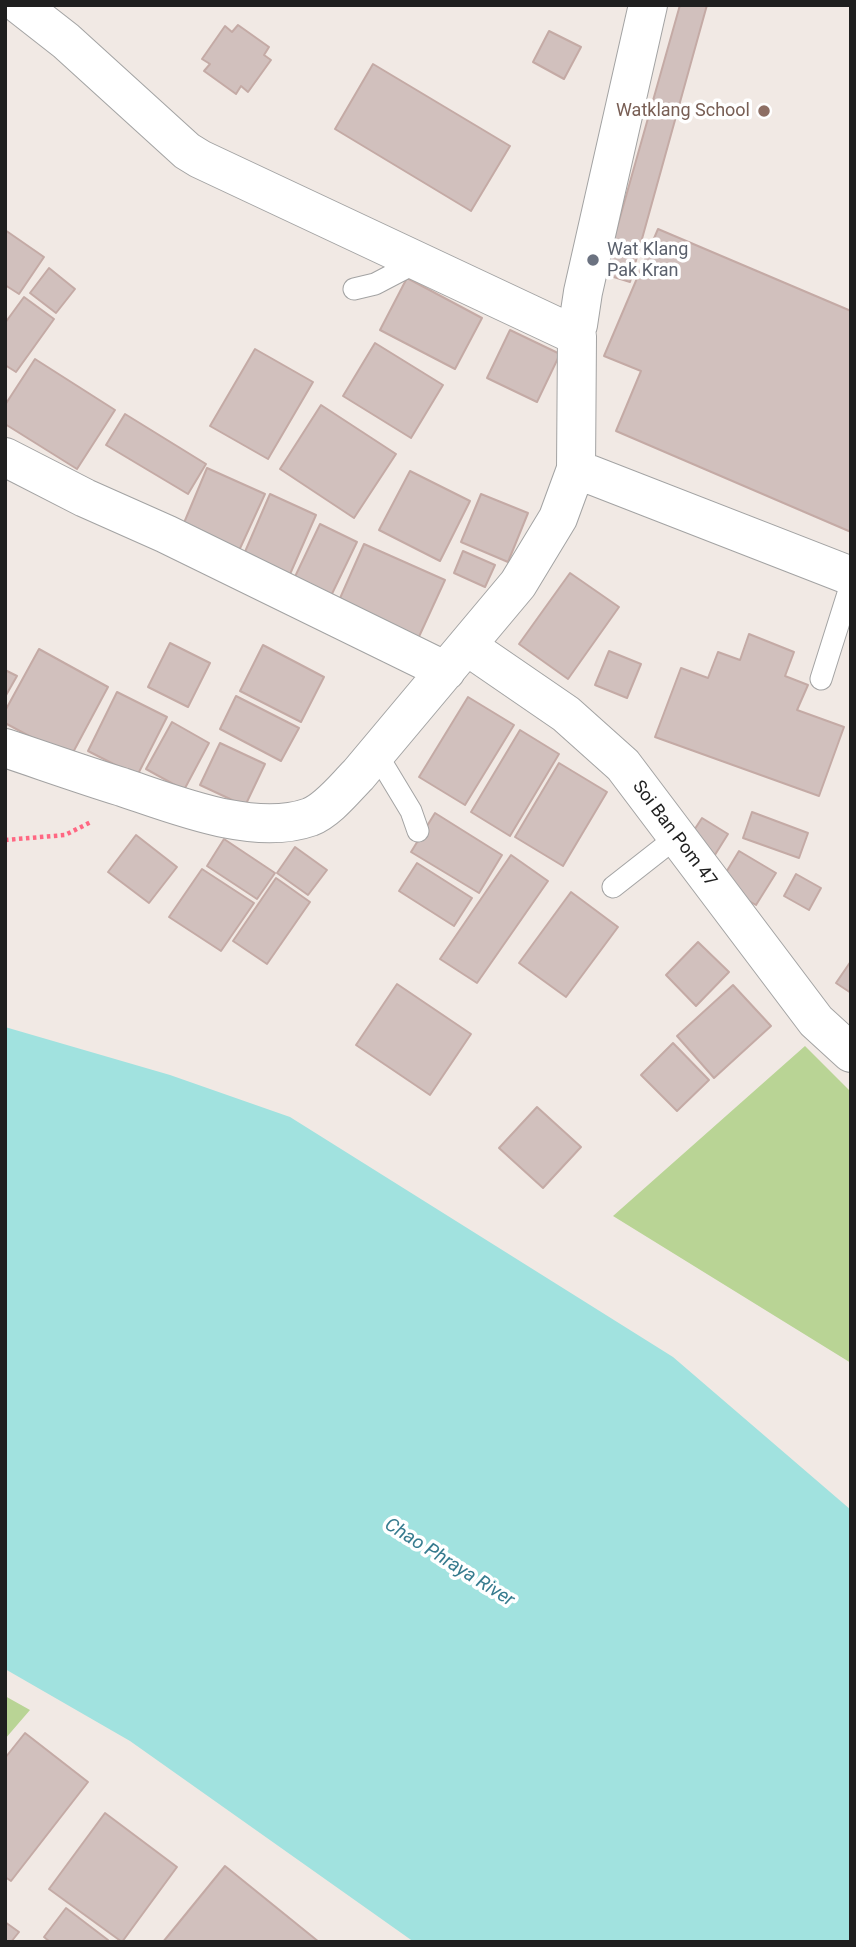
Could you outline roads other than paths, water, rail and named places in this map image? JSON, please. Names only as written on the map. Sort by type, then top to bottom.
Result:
[{"type":"street","points":[[20,5],[66,41],[187,151],[419,261],[578,331]]},
{"type":"street","points":[[5,748],[197,813],[241,821],[284,822],[312,816],[331,802],[358,775],[518,584],[558,518],[576,469],[578,331],[583,292],[648,5]]},
{"type":"street","name":"Soi Ban Pom 47","points":[[5,457],[85,498],[456,659],[566,713],[623,765],[816,1021],[851,1054]]},
{"type":"street","points":[[576,469],[851,576]]},
{"type":"lane","points":[[355,289],[375,284],[419,261]]},
{"type":"lane","points":[[821,679],[851,584]]},
{"type":"lane","points":[[376,753],[411,811],[418,831]]},
{"type":"lane","points":[[613,887],[678,836]]},
{"type":"water","name":"Chao Phraya River","points":[[5,1027],[170,1075],[290,1117],[673,1357],[851,1510],[851,1942],[414,1942],[130,1741],[5,1669]]},
{"type":"place","name":"Watklang School","points":[[764,111]]},
{"type":"place","name":"Wat Klang Pak Kran","points":[[593,260]]}]
